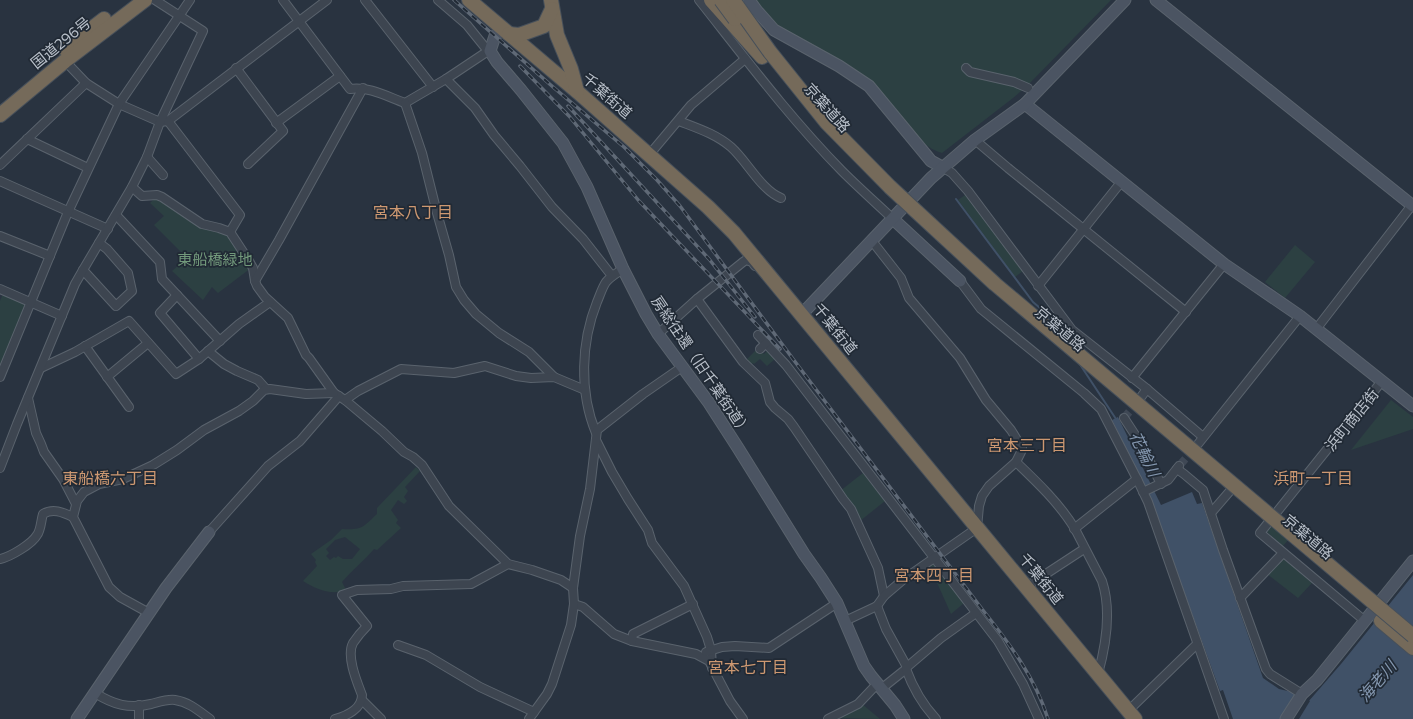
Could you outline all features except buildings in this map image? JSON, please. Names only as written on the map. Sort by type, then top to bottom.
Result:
[{"type":"highway","name":"国道296号","points":[[0,104],[85,33],[130,0]]},
{"type":"highway","name":"国道296号","points":[[0,115],[65,61],[145,0]]},
{"type":"highway","name":"千葉街道","points":[[469,0],[577,91],[648,155],[708,206],[744,244],[774,283],[802,314],[915,454],[1098,674],[1128,716]]},
{"type":"highway","points":[[711,0],[762,57]]},
{"type":"highway","name":"京葉道路","points":[[721,0],[762,57],[791,93],[883,194],[1044,338],[1413,648]]},
{"type":"highway","name":"京葉道路","points":[[733,0],[770,52],[827,123],[896,192],[995,284],[1413,636]]},
{"type":"highway","points":[[506,31],[519,35],[544,26],[552,4]]},
{"type":"highway","points":[[552,4],[557,36],[571,69],[577,91]]},
{"type":"street","points":[[0,468],[2,456],[82,270],[116,216],[132,187],[164,122],[203,31],[155,0]]},
{"type":"street","points":[[0,377],[68,212],[119,104],[190,0]]},
{"type":"street","points":[[282,0],[350,88],[363,88],[405,103],[489,51],[495,36],[506,31]]},
{"type":"street","points":[[164,122],[327,0]]},
{"type":"street","points":[[365,0],[433,87]]},
{"type":"street","points":[[438,0],[467,25],[489,51]]},
{"type":"street","points":[[699,0],[745,59],[836,165],[960,281],[981,309],[1084,393],[1101,409],[1145,492],[1224,719]]},
{"type":"street","points":[[749,0],[774,30],[833,63],[869,86],[931,161],[952,173],[968,192],[1072,330],[1147,389],[1203,437]]},
{"type":"street","points":[[802,314],[942,168],[975,140],[1025,104],[1125,0]]},
{"type":"street","points":[[1156,0],[1412,206],[1317,328]]},
{"type":"street","points":[[1167,0],[1172,13]]},
{"type":"street","name":"房総往還（旧千葉街道）","points":[[489,51],[496,62],[521,90],[563,143],[587,187],[623,269],[646,314],[658,334],[709,403],[804,554],[837,603],[864,666],[904,719]]},
{"type":"street","points":[[648,155],[679,121],[691,105],[745,59]]},
{"type":"street","points":[[65,61],[86,83],[119,104],[164,122],[240,215],[230,232]]},
{"type":"street","points":[[236,68],[283,131],[248,164]]},
{"type":"street","points":[[966,68],[970,72],[1014,82],[1028,88]]},
{"type":"street","points":[[276,122],[340,76]]},
{"type":"street","points":[[446,79],[475,108],[494,136],[552,207],[583,239],[612,276]]},
{"type":"street","points":[[0,165],[86,83]]},
{"type":"street","points":[[255,280],[279,240],[363,88]]},
{"type":"street","points":[[405,103],[422,153],[456,287],[464,300],[476,314],[499,333],[529,352],[554,377]]},
{"type":"street","points":[[1025,104],[1224,264],[1317,328],[1413,406]]},
{"type":"street","points":[[679,121],[715,135],[732,148],[772,193],[781,198]]},
{"type":"street","points":[[27,139],[88,168]]},
{"type":"street","points":[[975,140],[1186,312]]},
{"type":"street","points":[[147,157],[163,175]]},
{"type":"street","points":[[0,181],[108,229]]},
{"type":"street","points":[[1038,286],[1122,181]]},
{"type":"street","points":[[132,187],[142,196],[157,195],[162,197],[199,222],[230,232],[253,268],[255,280],[258,286],[270,302],[288,318],[306,355],[339,396],[382,431],[404,452],[413,457],[422,465],[449,506],[508,564],[562,580],[573,588]]},
{"type":"street","points":[[116,216],[160,262],[162,279],[220,340]]},
{"type":"street","points":[[0,236],[50,256]]},
{"type":"street","points":[[845,621],[877,606],[884,596],[904,579],[977,528],[979,506],[982,496],[989,486],[1016,462],[1022,448],[1011,430],[986,400],[960,358],[909,298],[901,278],[872,241]]},
{"type":"street","points":[[82,270],[116,306],[132,291],[128,273],[107,249],[99,243]]},
{"type":"street","points":[[658,334],[697,299],[746,260],[752,262],[769,282],[774,283]]},
{"type":"street","points":[[1132,378],[1224,264]]},
{"type":"street","points":[[623,269],[612,276],[605,284],[588,327],[585,343],[585,390],[591,421],[612,472],[648,530],[652,543],[684,586],[693,604],[707,636],[711,650],[712,668]]},
{"type":"street","points":[[1,291],[62,316]]},
{"type":"street","points":[[177,295],[160,313],[199,359]]},
{"type":"street","points":[[697,299],[743,362],[765,383],[770,402],[788,419],[843,500],[851,509],[878,568],[884,596]]},
{"type":"street","points":[[41,368],[85,346],[129,321],[176,374],[199,359],[239,324],[270,302]]},
{"type":"street","points":[[1198,444],[1300,316]]},
{"type":"street","points":[[758,335],[763,346],[777,353],[1009,658],[1024,684],[1039,719]]},
{"type":"street","points":[[107,377],[148,343]]},
{"type":"street","points":[[85,346],[129,407]]},
{"type":"street","points":[[208,351],[224,364],[258,380],[266,389],[306,394],[339,396],[358,391],[401,369],[454,373],[485,366],[516,376],[554,377],[585,390]]},
{"type":"street","points":[[529,719],[547,694],[552,684],[571,625],[574,604],[573,588],[580,536],[590,489],[596,436],[599,427],[682,367]]},
{"type":"street","name":"浜町商店街","points":[[1283,553],[1260,533],[1382,381]]},
{"type":"street","points":[[149,613],[120,597],[109,586],[73,517],[77,501],[84,492],[99,484],[123,479],[153,465],[177,450],[204,430],[239,411],[266,389]]},
{"type":"street","points":[[1141,397],[1147,389]]},
{"type":"street","points":[[77,719],[149,613],[183,565],[209,532],[268,466],[300,441],[339,396]]},
{"type":"street","points":[[28,398],[36,433],[44,452],[64,479],[76,504]]},
{"type":"street","points":[[1124,418],[1141,444],[1159,485]]},
{"type":"street","points":[[1016,462],[1036,480],[1074,529],[1102,581],[1107,614],[1105,643],[1098,674]]},
{"type":"street","points":[[1145,492],[1168,480],[1179,467],[1203,490],[1266,669],[1270,674],[1303,696]]},
{"type":"street","points":[[1074,529],[1138,479]]},
{"type":"street","points":[[1211,514],[1238,481]]},
{"type":"street","points":[[0,559],[9,557],[20,550],[37,535],[42,514],[49,510],[73,517]]},
{"type":"street","points":[[1026,586],[1084,549]]},
{"type":"street","points":[[1240,598],[1283,553],[1365,621]]},
{"type":"street","points":[[1286,719],[1413,561]]},
{"type":"street","points":[[335,719],[353,711],[362,700],[362,695],[353,668],[351,651],[353,644],[367,626],[342,595],[357,590],[391,589],[403,586],[471,584],[508,564]]},
{"type":"street","points":[[696,654],[722,647],[735,646],[769,648],[837,603]]},
{"type":"street","points":[[574,604],[582,607],[614,634],[632,641],[696,654],[709,662],[730,701],[743,719]]},
{"type":"street","points":[[632,641],[632,634],[693,604]]},
{"type":"street","points":[[877,606],[886,629],[907,668],[912,684],[922,702],[936,719]]},
{"type":"street","points":[[828,719],[858,704],[879,686],[907,668],[941,638],[976,613]]},
{"type":"street","points":[[1128,716],[1197,644]]},
{"type":"street","points":[[398,646],[426,655],[480,687],[534,712]]},
{"type":"street","points":[[95,694],[108,702],[124,705],[139,705],[176,700],[189,705],[210,719]]},
{"type":"street","points":[[1293,719],[1303,696]]},
{"type":"street","points":[[362,700],[381,719]]},
{"type":"street","points":[[139,705],[139,719]]},
{"type":"green space","points":[[753,0],[1111,0],[1029,84],[942,153],[932,149],[912,131],[868,79],[784,32]]},
{"type":"green space","points":[[965,195],[1023,271],[1015,277],[958,200]]},
{"type":"green space","name":"東船橋緑地","points":[[156,197],[228,234],[251,268],[218,293],[212,287],[203,300],[172,271],[187,258],[154,225],[164,216],[150,203]]},
{"type":"green space","points":[[1295,245],[1315,262],[1285,298],[1265,282]]},
{"type":"green space","points":[[5,295],[24,303],[26,306],[0,368],[0,301],[2,296]]},
{"type":"green space","points":[[757,349],[764,354],[768,350],[776,358],[767,366],[760,359],[751,365],[746,360]]},
{"type":"green space","points":[[1391,400],[1413,417],[1413,429],[1351,450]]},
{"type":"green space","points":[[416,467],[420,471],[405,487],[408,491],[404,497],[407,501],[404,504],[398,500],[391,510],[398,520],[396,523],[401,528],[377,550],[374,549],[342,582],[346,590],[340,592],[324,591],[303,581],[317,566],[315,562],[316,560],[311,554],[331,540],[342,529],[354,529],[365,525],[377,514],[377,508]],"holes":[[[345,537],[360,549],[352,559],[343,559],[338,556],[330,560],[326,556],[329,553],[326,549],[335,540]]]},
{"type":"green space","points":[[863,473],[885,501],[860,521],[840,491]]},
{"type":"green space","points":[[1278,518],[1294,533],[1283,546],[1267,532]]},
{"type":"green space","points":[[1281,560],[1285,560],[1312,583],[1298,598],[1267,574]]},
{"type":"green space","points":[[933,564],[964,603],[951,614],[930,567]]},
{"type":"green space","points":[[862,704],[880,719],[836,718]]},
{"type":"water","name":"海老川","points":[[1118,417],[1161,505],[1192,492],[1197,504],[1202,503],[1263,678],[1279,689],[1292,692],[1308,702],[1341,664],[1413,575],[1413,719],[1233,719],[1223,690],[1220,691],[1149,495],[1112,420]]},
{"type":"pier","points":[[1298,694],[1310,701],[1299,719],[1282,719]]},
{"type":"waterway","name":"花輪川","points":[[956,199],[1033,302],[1047,314],[1055,326]]},
{"type":"waterway","name":"花輪川","points":[[1079,363],[1116,419]]},
{"type":"tunnel","points":[[1124,418],[1139,400]]},
{"type":"tunnel","points":[[1180,465],[1194,449]]},
{"type":"railway","points":[[454,0],[624,147],[657,180],[680,206],[796,363],[1002,635],[1029,675],[1043,704],[1048,719]]},
{"type":"railway","points":[[520,66],[569,116],[639,201],[780,349]]},
{"type":"railway","points":[[568,106],[709,259],[755,317]]},
{"type":"district","name":"宮本八丁目","points":[[413,212]]},
{"type":"district","name":"宮本三丁目","points":[[1027,445]]},
{"type":"district","name":"東船橋六丁目","points":[[110,478]]},
{"type":"district","name":"浜町一丁目","points":[[1313,478]]},
{"type":"district","name":"宮本四丁目","points":[[934,575]]},
{"type":"district","name":"宮本七丁目","points":[[748,667]]}]
